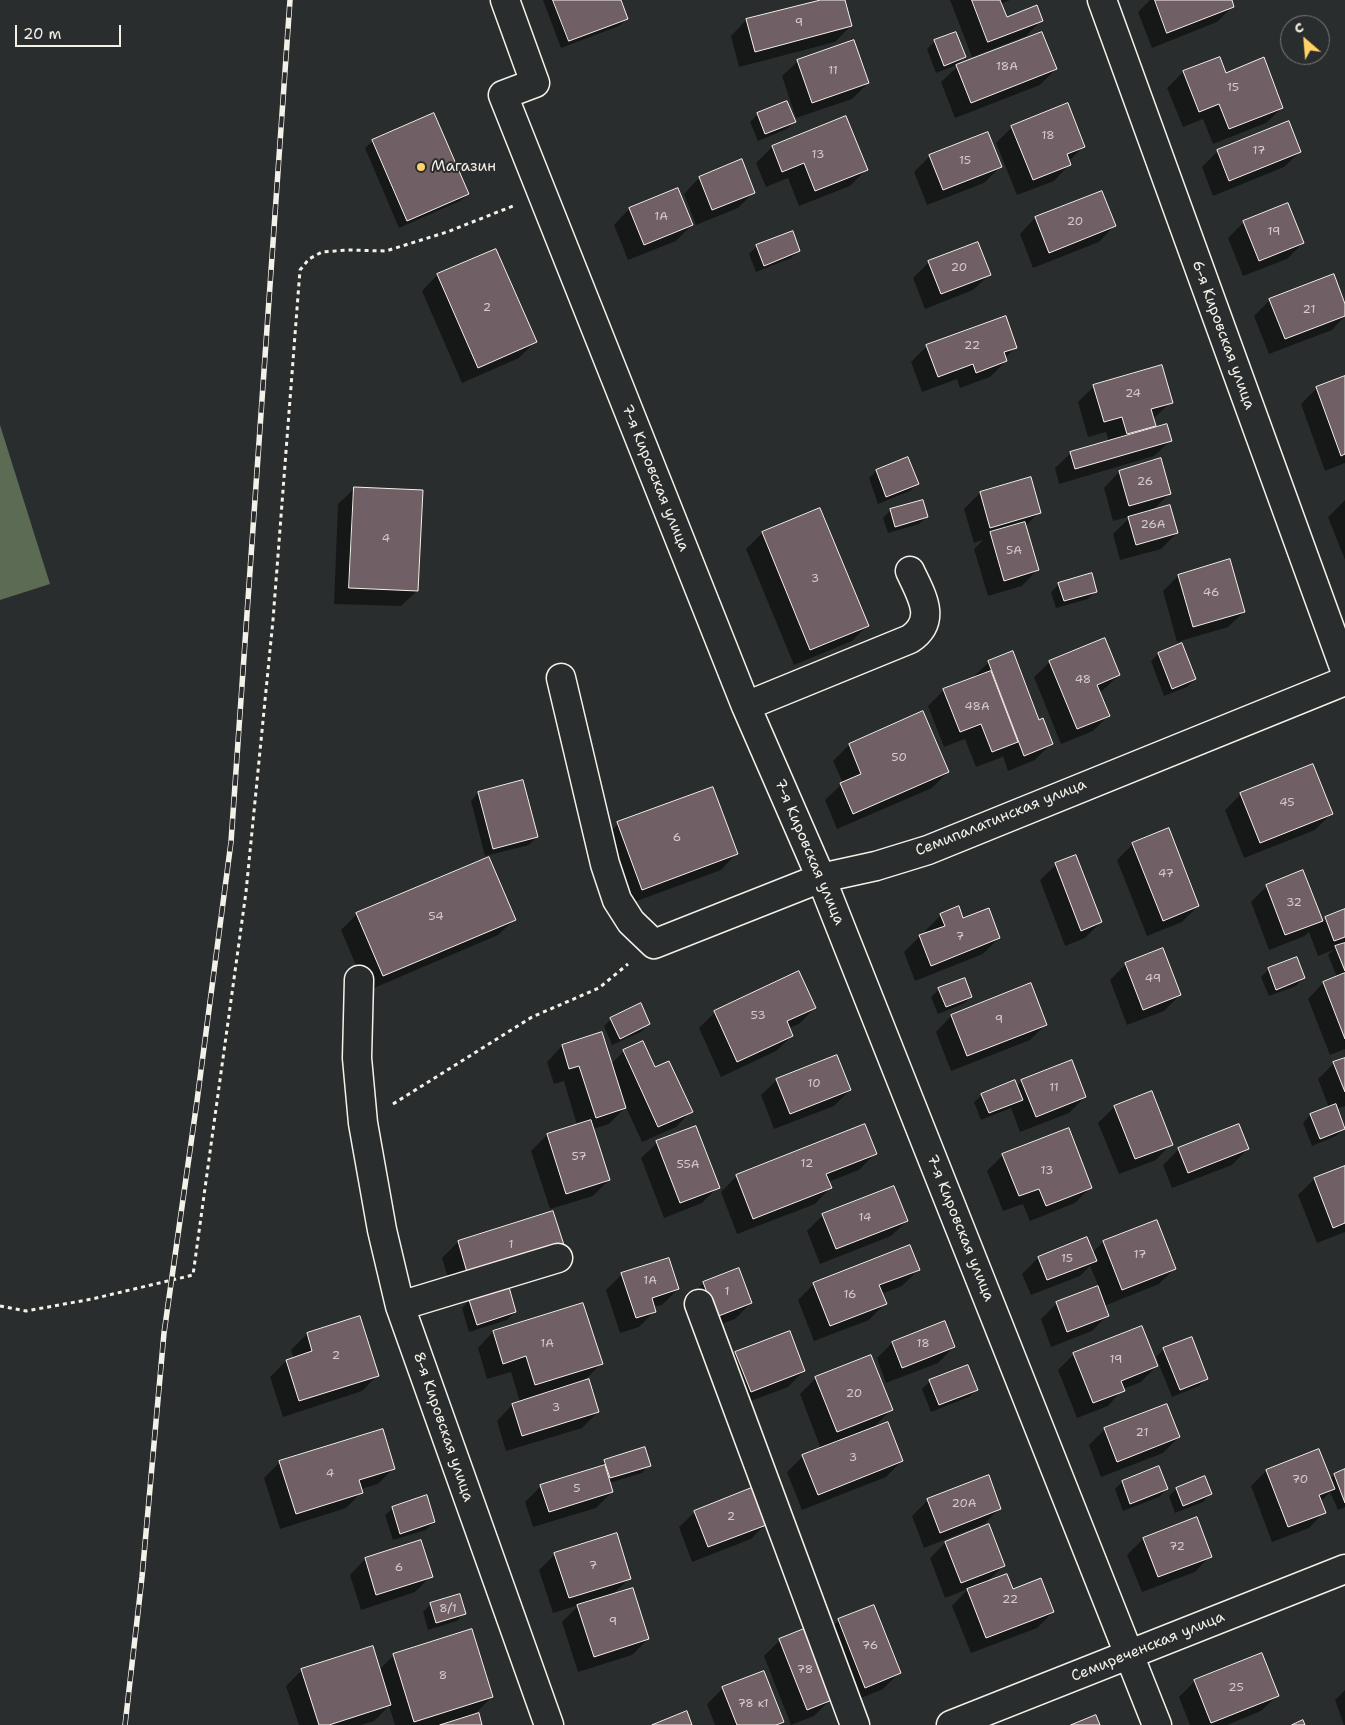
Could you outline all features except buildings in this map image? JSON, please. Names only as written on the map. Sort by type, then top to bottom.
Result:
[{"type":"street","name":"7-я Кировская улица","points":[[505,0],[535,83],[503,95],[746,706],[821,878],[1157,1725]]},
{"type":"street","name":"6-я Кировская улица","points":[[1102,0],[1345,670]]},
{"type":"street","points":[[746,706],[910,639],[918,633],[924,624],[926,614],[924,604],[910,571]]},
{"type":"street","points":[[561,678],[605,864],[616,900],[631,922],[654,944]]},
{"type":"street","name":"Семипалатинская улица","points":[[654,944],[821,878],[876,866],[928,850],[1345,681]]},
{"type":"street","name":"8-я Кировская улица","points":[[359,980],[357,1058],[363,1122],[382,1230],[400,1306],[549,1725]]},
{"type":"street","points":[[400,1306],[558,1258]]},
{"type":"street","points":[[699,1304],[856,1725]]},
{"type":"street","name":"Семиреченская улица","points":[[950,1725],[1345,1569]]},
{"type":"path","points":[[0,1306],[26,1311],[92,1299],[193,1275],[246,892],[273,620],[300,270],[309,258],[322,252],[348,250],[386,251],[447,232],[542,195]]},
{"type":"path","points":[[363,1122],[532,1018],[599,988],[654,944]]},
{"type":"green space","points":[[0,425],[50,584],[0,600]]},
{"type":"railway","points":[[125,1725],[142,1577],[164,1333],[231,842],[290,0]]},
{"type":"place","name":"Магазин","points":[[421,167]]}]
